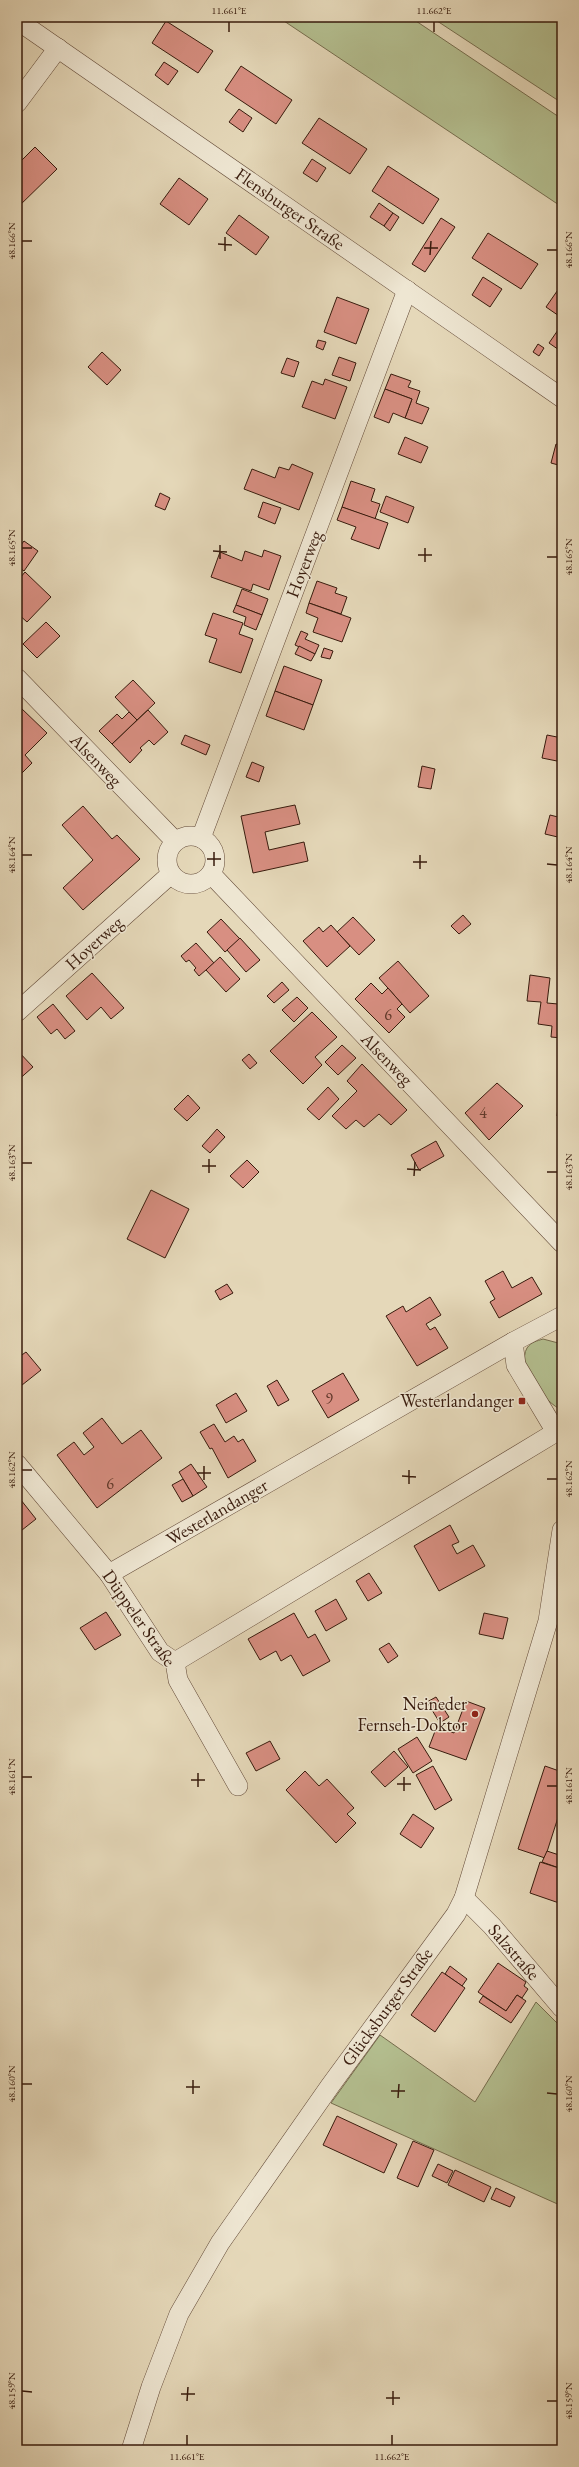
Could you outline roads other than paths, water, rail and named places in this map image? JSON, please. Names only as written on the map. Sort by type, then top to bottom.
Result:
[{"type":"street","name":"Flensburger Straße","points":[[17,20],[562,398]]},
{"type":"street","points":[[17,103],[58,48]]},
{"type":"street","name":"Hoyerweg","points":[[201,838],[407,290]]},
{"type":"street","name":"Alsenweg","points":[[17,678],[175,841]]},
{"type":"street","points":[[188,836],[201,838],[207,842],[215,854],[214,868],[211,874],[206,880],[191,885],[177,880],[171,874],[166,861],[167,854],[175,841],[188,836]]},
{"type":"street","name":"Hoyerweg","points":[[17,1012],[171,874]]},
{"type":"street","name":"Alsenweg","points":[[211,874],[562,1243]]},
{"type":"street","name":"Westerlandanger","points":[[109,1574],[513,1342],[562,1316]]},
{"type":"street","points":[[175,1662],[559,1432],[516,1365],[513,1342]]},
{"type":"street","name":"Düppeler Straße","points":[[17,1464],[109,1574],[160,1652],[175,1662],[178,1680],[238,1786]]},
{"type":"street","name":"Glücksburger Straße","points":[[131,2450],[151,2387],[179,2314],[220,2243],[330,2086],[456,1914],[464,1898],[548,1622],[562,1530]]},
{"type":"street","name":"Salzstraße","points":[[464,1898],[492,1926],[562,2008]]},
{"type":"place","name":"Westerlandanger","points":[[522,1401]]},
{"type":"place","name":"Neineder Fernseh-Doktor","points":[[475,1714]]}]
